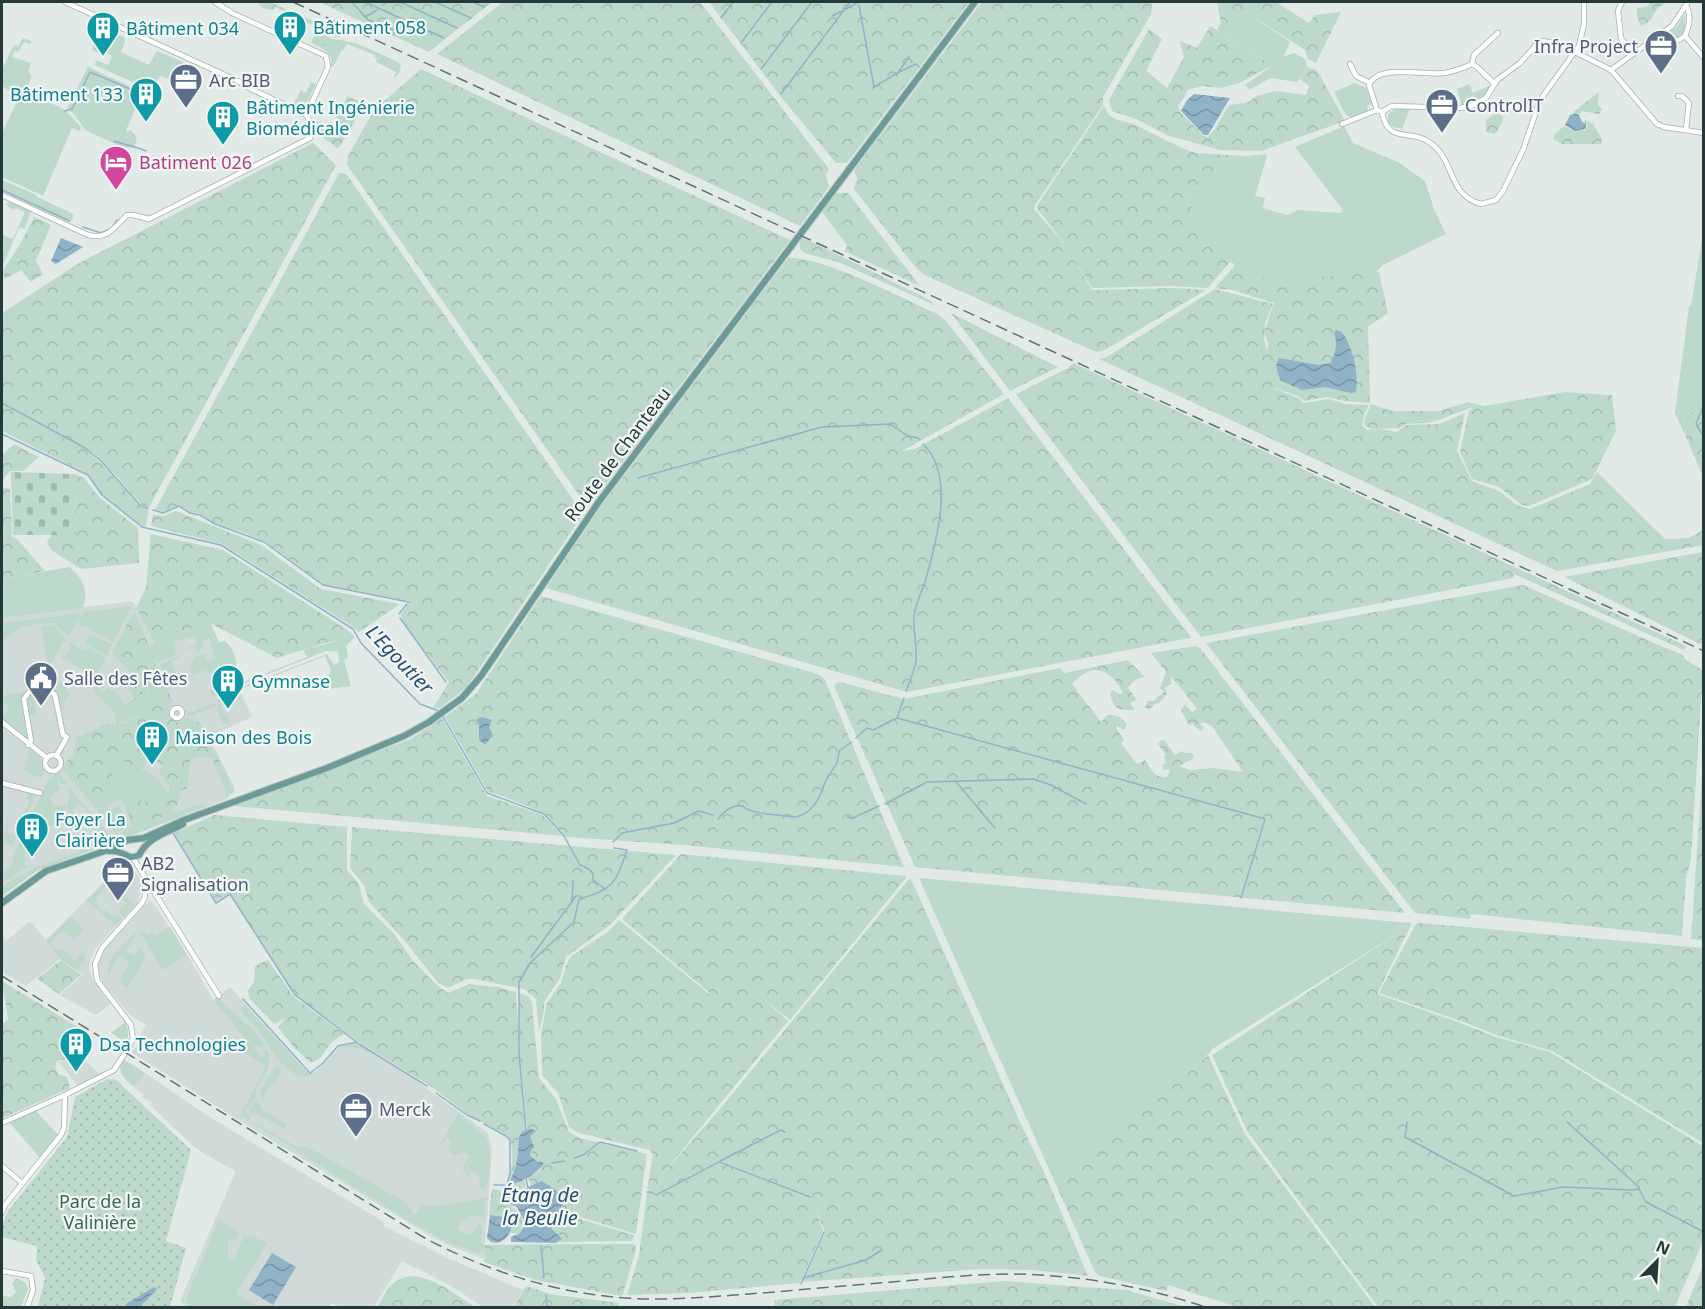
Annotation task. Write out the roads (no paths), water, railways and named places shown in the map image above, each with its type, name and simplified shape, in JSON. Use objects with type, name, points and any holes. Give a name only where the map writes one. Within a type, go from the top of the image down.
[{"type":"main road","name":"Route de Chanteau","points":[[2,901],[46,871],[102,852],[131,839],[137,840],[404,736],[444,712],[462,698],[478,681],[598,502],[975,2]]},
{"type":"main road","name":"Route de Chanteau","points":[[102,852],[116,850],[133,858],[150,840],[199,815]]},
{"type":"main road","points":[[137,840],[141,851]]},
{"type":"main road","points":[[124,854],[123,848],[126,842]]},
{"type":"street","points":[[4,196],[94,237],[100,237],[110,233],[127,215],[149,219],[310,138],[312,133],[306,115],[238,81],[65,2]]},
{"type":"street","points":[[215,2],[232,13],[328,58],[328,67],[306,115]]},
{"type":"street","points":[[1472,64],[1443,74],[1386,73],[1374,78],[1369,88],[1384,124],[1391,131],[1421,138],[1435,146],[1465,197],[1476,203],[1486,204],[1496,200],[1503,191],[1523,150],[1540,100],[1580,46],[1584,24],[1584,2]]},
{"type":"street","points":[[1622,2],[1618,11],[1621,38],[1632,54]]},
{"type":"street","points":[[1611,70],[1672,26],[1687,4]]},
{"type":"street","points":[[1657,36],[1660,40],[1672,43],[1685,36],[1689,24],[1687,4]]},
{"type":"street","points":[[1472,64],[1474,55],[1498,33]]},
{"type":"street","points":[[1685,36],[1704,58]]},
{"type":"street","points":[[1342,124],[1392,106],[1464,108],[1486,98],[1495,84],[1543,41],[1559,44],[1611,70],[1657,124],[1704,133]]},
{"type":"street","points":[[1625,60],[1631,67]]},
{"type":"street","points":[[1350,64],[1356,76],[1370,82]]},
{"type":"street","points":[[1472,64],[1495,84]]},
{"type":"street","points":[[1678,96],[1682,96],[1689,103],[1686,129]]},
{"type":"street","points":[[28,745],[31,741],[24,699],[32,688],[44,686],[55,695],[63,735],[67,737],[56,756]]},
{"type":"street","points":[[2,722],[47,758]]},
{"type":"street","points":[[51,755],[56,756],[60,760],[60,765],[54,770],[46,767],[47,758],[51,755]]},
{"type":"street","points":[[2,783],[40,793]]},
{"type":"street","points":[[2,1123],[114,1070],[132,1043],[132,1029],[128,1018],[98,980],[94,964],[102,948],[145,897],[144,878],[139,859],[141,851]]},
{"type":"street","points":[[133,858],[219,996]]},
{"type":"street","points":[[2,1212],[61,1135],[64,1128],[65,1095]]},
{"type":"street","points":[[2,1166],[22,1183]]},
{"type":"street","points":[[2,1271],[32,1276],[33,1290],[28,1306],[36,1308]]},
{"type":"water","points":[[1194,94],[1230,98],[1208,135],[1204,135],[1181,111],[1187,100]]},
{"type":"water","points":[[1576,113],[1582,122],[1586,123],[1586,129],[1575,131],[1565,125],[1570,115]]},
{"type":"water","points":[[61,238],[83,247],[56,264],[51,261]]},
{"type":"water","points":[[1337,330],[1342,332],[1346,338],[1352,353],[1357,377],[1356,392],[1325,387],[1302,390],[1280,380],[1276,366],[1279,358],[1319,365],[1330,363],[1335,352],[1334,332]]},
{"type":"water","points":[[482,717],[492,720],[489,727],[493,735],[485,745],[479,740],[477,719]]},
{"type":"water","points":[[531,1129],[536,1131],[530,1136],[534,1147],[530,1153],[531,1157],[538,1162],[544,1162],[528,1177],[507,1186],[515,1168],[519,1137],[523,1131]]},
{"type":"water","name":"Étang de la Beulie","points":[[542,1181],[560,1195],[562,1203],[560,1219],[552,1226],[552,1229],[562,1239],[556,1243],[511,1242],[511,1237],[520,1233],[525,1223],[517,1207],[508,1203],[509,1198]]},
{"type":"water","points":[[490,1215],[505,1217],[512,1222],[508,1235],[498,1243],[491,1242],[487,1238]]},
{"type":"water","points":[[272,1253],[296,1267],[273,1305],[249,1290]]},
{"type":"water","points":[[154,1287],[157,1289],[140,1307],[126,1307],[126,1304]]},
{"type":"waterway","points":[[352,2],[368,20],[402,33]]},
{"type":"waterway","points":[[365,2],[444,38]]},
{"type":"waterway","points":[[383,5],[387,2]]},
{"type":"waterway","points":[[400,2],[457,28]]},
{"type":"waterway","points":[[435,2],[471,18]]},
{"type":"waterway","points":[[472,2],[485,7]]},
{"type":"waterway","points":[[721,18],[733,2]]},
{"type":"waterway","points":[[741,43],[772,2]]},
{"type":"waterway","points":[[761,69],[812,2]]},
{"type":"waterway","points":[[781,94],[850,2]]},
{"type":"waterway","points":[[846,9],[859,2]]},
{"type":"waterway","points":[[859,5],[874,87],[916,64],[919,67]]},
{"type":"waterway","points":[[365,17],[377,10]]},
{"type":"waterway","points":[[832,16],[842,11]]},
{"type":"waterway","points":[[899,71],[909,57]]},
{"type":"waterway","points":[[65,111],[72,109],[90,72],[149,97]]},
{"type":"waterway","points":[[114,141],[146,151]]},
{"type":"waterway","points":[[2,190],[70,221]]},
{"type":"waterway","points":[[83,227],[101,233],[112,228],[117,220]]},
{"type":"waterway","points":[[2,403],[85,448],[101,461],[141,506],[148,508]]},
{"type":"waterway","points":[[1704,404],[1696,424],[1704,437]]},
{"type":"waterway","points":[[638,478],[822,427],[890,424],[908,436],[920,440]]},
{"type":"waterway","name":"L'Egoutier","points":[[2,434],[88,475],[102,495],[142,527],[221,545],[353,629],[361,643],[420,704],[439,711]]},
{"type":"waterway","points":[[906,691],[916,660],[914,615],[926,580],[939,526],[941,507],[939,472],[933,457],[923,444]]},
{"type":"waterway","points":[[153,510],[163,513],[179,506],[215,524],[264,542],[323,585],[409,602]]},
{"type":"waterway","points":[[399,614],[407,604]]},
{"type":"waterway","points":[[400,618],[446,682]]},
{"type":"waterway","points":[[856,738],[867,728],[873,730],[897,718],[904,698]]},
{"type":"waterway","name":"L'Egoutier","points":[[442,715],[487,793],[544,814],[564,836],[580,865],[589,869],[593,874],[593,880],[605,889]]},
{"type":"waterway","points":[[897,718],[1265,819],[1241,898]]},
{"type":"waterway","points":[[718,819],[735,806],[743,806],[760,813],[796,817],[802,815],[812,808],[818,799],[827,778],[837,763],[840,750],[852,742]]},
{"type":"waterway","points":[[885,804],[927,782],[1033,779],[1051,785],[1086,804]]},
{"type":"waterway","points":[[957,783],[995,828]]},
{"type":"waterway","points":[[847,817],[853,818],[879,806]]},
{"type":"waterway","points":[[613,842],[622,833],[674,823],[699,811],[713,815]]},
{"type":"waterway","points":[[173,833],[216,903],[230,894],[295,995],[359,1044],[427,1086]]},
{"type":"waterway","name":"L'Egoutier","points":[[526,1131],[519,1053],[519,982],[530,963],[574,922],[579,899],[600,892],[612,883],[620,870],[627,850],[614,848]]},
{"type":"waterway","points":[[572,901],[573,881]]},
{"type":"waterway","points":[[531,957],[576,896]]},
{"type":"waterway","points":[[243,999],[310,1073],[322,1064],[338,1046],[357,1042]]},
{"type":"waterway","points":[[436,1093],[467,1115],[480,1121]]},
{"type":"waterway","points":[[1407,1122],[1405,1137],[1514,1196],[1563,1187],[1639,1189],[1646,1202],[1704,1232]]},
{"type":"waterway","points":[[1567,1122],[1639,1188]]},
{"type":"waterway","points":[[484,1124],[510,1140],[510,1173],[507,1185],[494,1185]]},
{"type":"waterway","points":[[720,1161],[781,1130],[785,1132]]},
{"type":"waterway","points":[[574,1158],[583,1155],[600,1142],[637,1151]]},
{"type":"waterway","points":[[552,1163],[564,1161]]},
{"type":"waterway","points":[[647,1192],[656,1195],[719,1162],[810,1197]]},
{"type":"waterway","name":"L'Egoutier","points":[[526,1178],[528,1188]]},
{"type":"waterway","points":[[801,1284],[824,1232]]},
{"type":"waterway","name":"L'Egoutier","points":[[541,1246],[544,1277]]},
{"type":"waterway","points":[[803,1278],[866,1260],[882,1250]]},
{"type":"waterway","name":"L'Egoutier","points":[[546,1295],[547,1308]]},
{"type":"railway","points":[[293,2],[1704,651]]},
{"type":"railway","points":[[2,976],[423,1237],[496,1270],[547,1285],[599,1295],[672,1299],[957,1276],[1012,1274],[1111,1283],[1208,1308]]},
{"type":"place","name":"Bâtiment 058","points":[[290,56]]},
{"type":"place","name":"Bâtiment 034","points":[[103,57]]},
{"type":"place","name":"Infra Project","points":[[1661,75]]},
{"type":"place","name":"Arc BIB","points":[[186,109]]},
{"type":"place","name":"Bâtiment 133","points":[[146,123]]},
{"type":"place","name":"ControlIT","points":[[1442,134]]},
{"type":"place","name":"Bâtiment Ingénierie Biomédicale","points":[[223,146]]},
{"type":"place","name":"Batiment 026","points":[[116,191]]},
{"type":"place","name":"Salle des Fêtes","points":[[41,707]]},
{"type":"place","name":"Gymnase","points":[[228,710]]},
{"type":"place","name":"Maison des Bois","points":[[152,766]]},
{"type":"place","name":"Foyer La Clairière","points":[[32,858]]},
{"type":"place","name":"AB2 Signalisation","points":[[118,902]]},
{"type":"place","name":"Dsa Technologies","points":[[76,1073]]},
{"type":"place","name":"Merck","points":[[356,1138]]},
{"type":"park label","name":"Parc de la Valinière","points":[[100,1211]]}]
